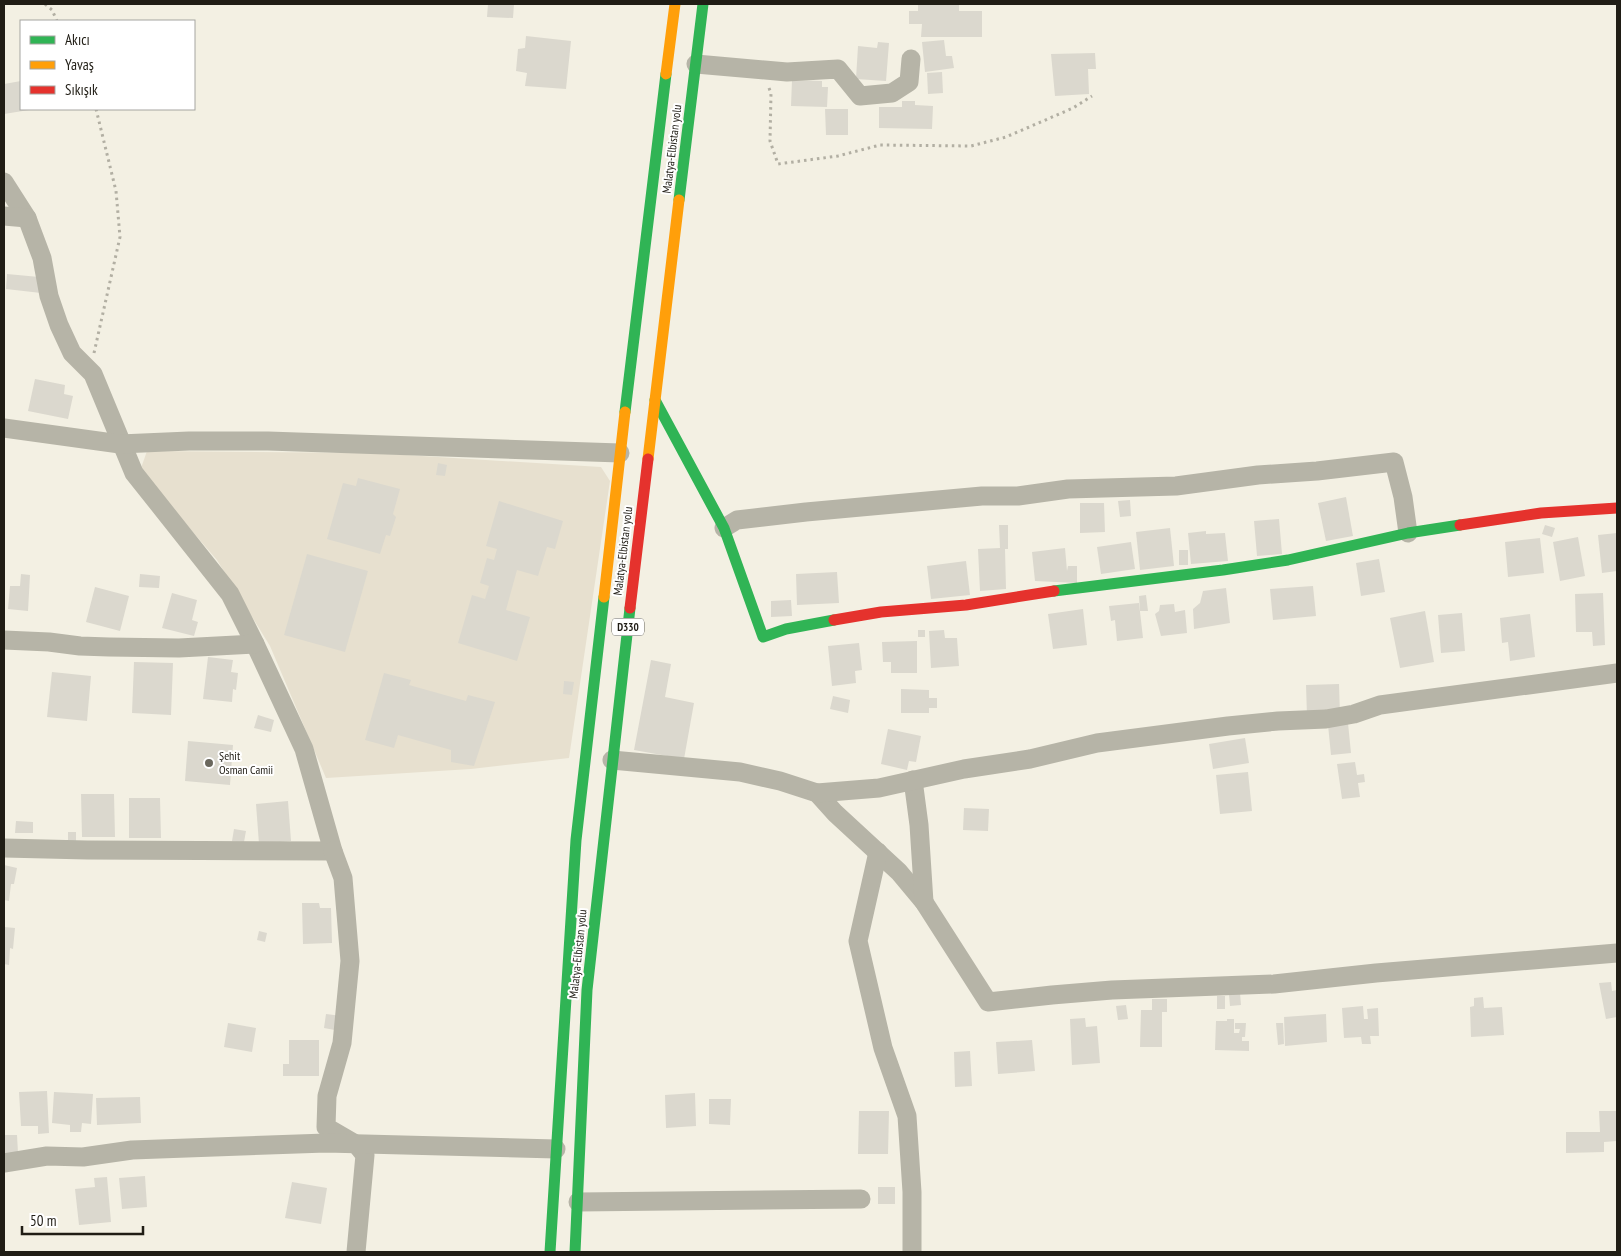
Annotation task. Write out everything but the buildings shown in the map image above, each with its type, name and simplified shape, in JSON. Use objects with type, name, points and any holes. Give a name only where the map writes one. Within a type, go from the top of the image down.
[{"type":"main road","name":"Malatya-Elbistan yolu","points":[[550,1252],[576,840],[620,453],[675,4]]},
{"type":"main road","name":"Malatya-Elbistan yolu","points":[[575,1252],[587,990],[612,760],[703,4]]},
{"type":"main road","points":[[655,400],[724,528],[763,637],[786,628],[881,612],[966,605],[1038,593],[1157,579],[1288,560],[1408,533],[1541,513],[1617,508]]},
{"type":"street","points":[[696,64],[787,72],[838,69],[860,96],[892,93],[909,82],[911,59]]},
{"type":"street","points":[[4,182],[27,218],[42,258],[49,296],[59,325],[72,353],[93,374],[120,444],[134,474],[230,594],[304,749],[333,851],[344,878],[350,961],[342,1043],[327,1096],[326,1127],[357,1145],[365,1155],[356,1252]]},
{"type":"street","points":[[4,216],[27,218]]},
{"type":"street","points":[[4,428],[120,444],[189,441],[268,441],[620,453]]},
{"type":"street","points":[[724,528],[737,520],[806,512],[982,496],[1018,496],[1068,489],[1176,486],[1258,475],[1317,471],[1394,462],[1404,497],[1408,533]]},
{"type":"street","points":[[4,640],[109,647],[178,648],[255,644]]},
{"type":"street","points":[[612,760],[740,772],[780,781],[818,793],[879,788],[964,769],[1030,759],[1106,742],[1228,726],[1326,719],[1354,714],[1380,705],[1617,673]]},
{"type":"street","points":[[913,780],[919,825],[924,902]]},
{"type":"street","points":[[818,793],[835,813],[899,872],[924,902],[988,1002],[1112,990],[1274,984],[1386,972],[1617,953]]},
{"type":"street","points":[[4,848],[333,851]]},
{"type":"street","points":[[878,852],[858,941],[883,1048],[907,1116],[912,1192],[912,1252]]},
{"type":"street","points":[[4,1163],[47,1156],[83,1157],[132,1150],[326,1143],[556,1149]]},
{"type":"street","points":[[578,1202],[861,1198]]},
{"type":"path","points":[[45,4],[52,10],[57,20]]},
{"type":"path","points":[[764,70],[771,93],[770,141],[778,164],[838,156],[880,145],[971,146],[1006,137],[1073,108],[1092,96]]},
{"type":"path","points":[[93,374],[95,344],[107,301],[120,237],[116,191],[96,110]]},
{"type":"shaded area","points":[[147,451],[374,453],[601,467],[610,481],[569,758],[471,769],[326,778],[270,646],[217,560],[140,471]]},
{"type":"traffic: fast","points":[[679,200],[703,4]]},
{"type":"traffic: fast","points":[[625,412],[666,74]]},
{"type":"traffic: fast","points":[[655,400],[724,528],[763,637],[786,629],[834,620]]},
{"type":"traffic: fast","points":[[1054,591],[1288,560],[1408,533],[1460,525]]},
{"type":"traffic: fast","points":[[550,1252],[576,840],[604,597]]},
{"type":"traffic: fast","points":[[575,1252],[587,990],[630,608]]},
{"type":"traffic: slow","points":[[666,74],[675,4]]},
{"type":"traffic: slow","points":[[648,459],[679,200]]},
{"type":"traffic: slow","points":[[604,597],[625,412]]},
{"type":"traffic: jam","points":[[630,608],[648,459]]},
{"type":"traffic: jam","points":[[1460,525],[1541,513],[1617,508]]},
{"type":"traffic: jam","points":[[834,620],[881,612],[966,605],[1054,591]]},
{"type":"place","name":"Şehit Osman Camii","points":[[209,763]]}]
